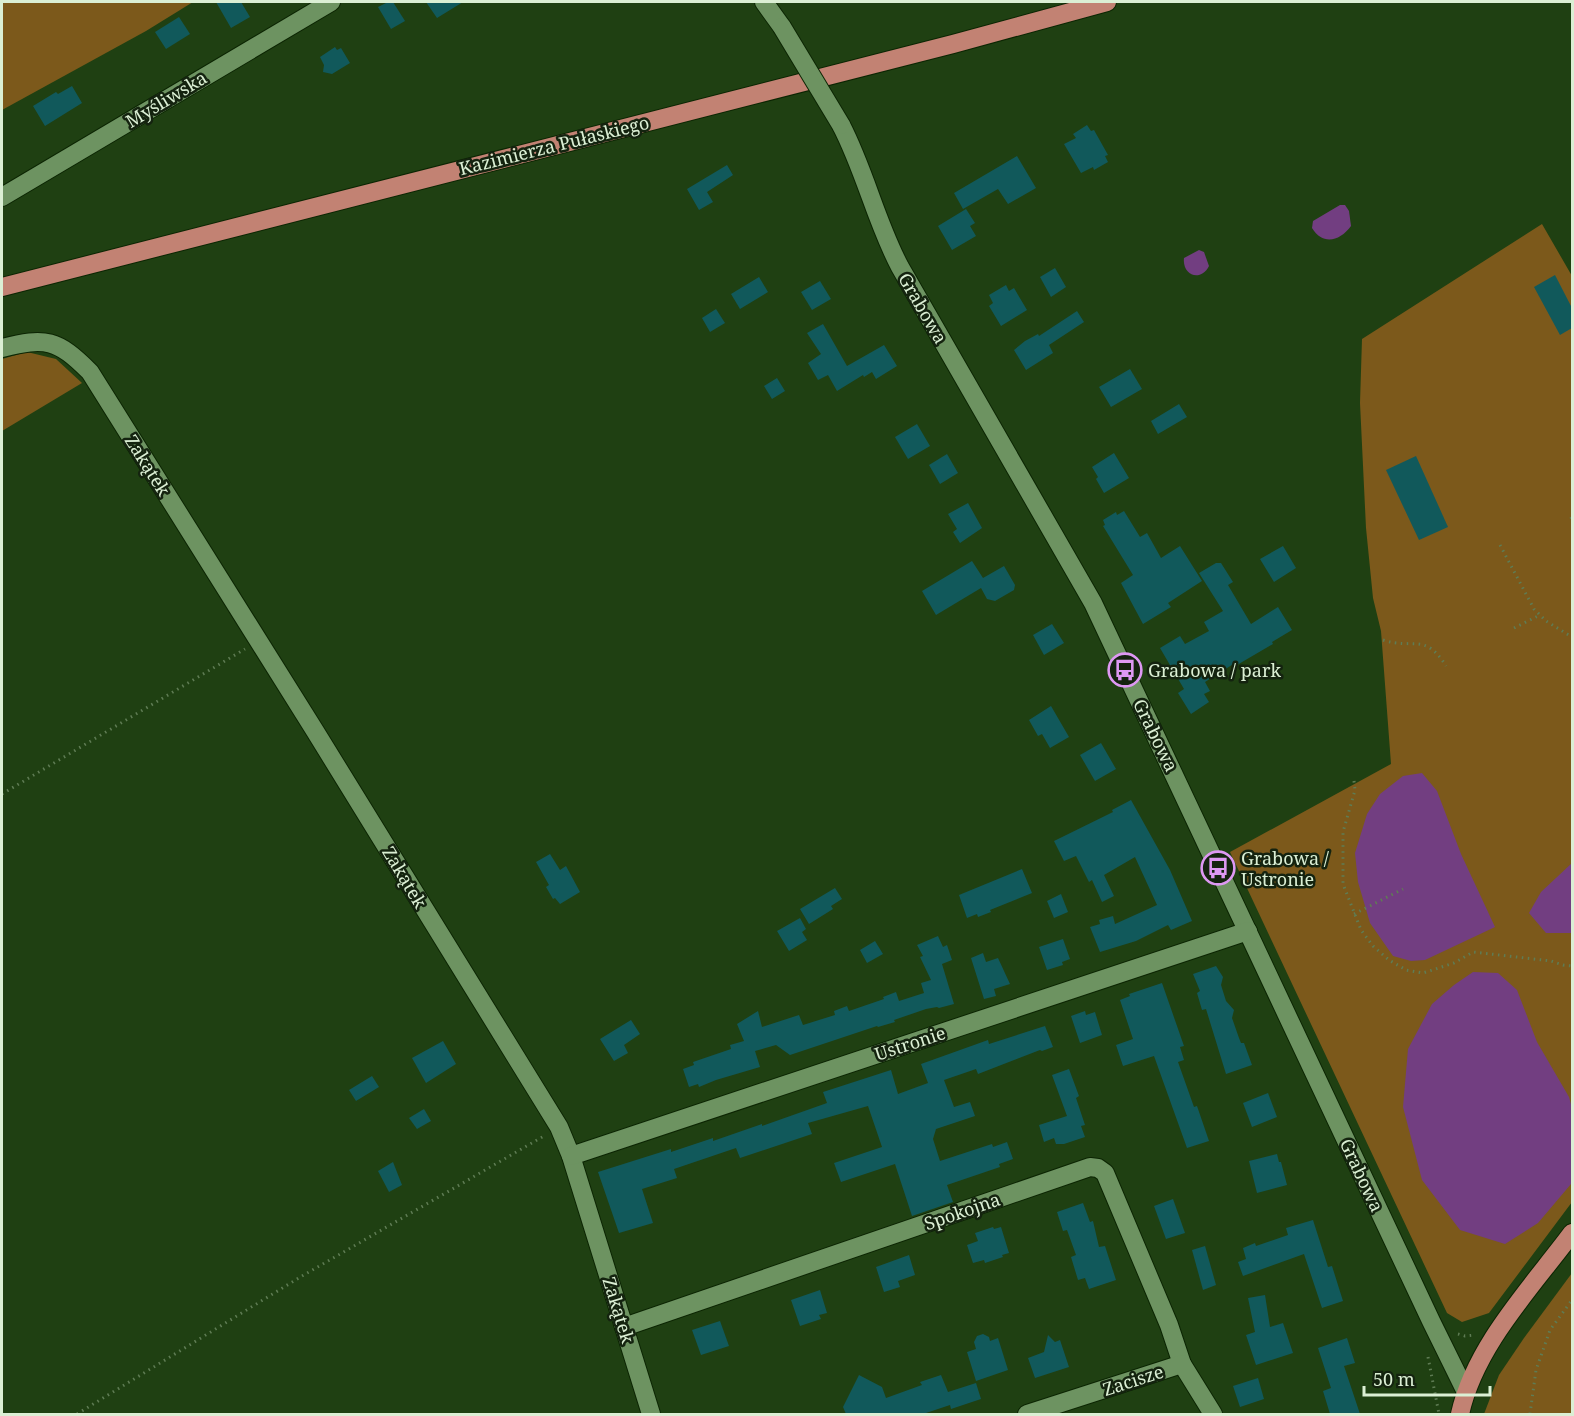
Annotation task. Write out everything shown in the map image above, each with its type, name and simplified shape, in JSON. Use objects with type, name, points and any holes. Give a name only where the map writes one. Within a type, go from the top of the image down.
[{"type":"main road","name":"Kazimierza Pułaskiego","points":[[2,287],[952,44],[1107,2]]},
{"type":"main road","points":[[1460,1414],[1466,1390],[1489,1345],[1572,1233]]},
{"type":"street","name":"Myśliwska","points":[[2,197],[331,2]]},
{"type":"street","name":"Grabowa","points":[[764,2],[782,27],[841,125],[854,152],[891,252],[1093,603],[1431,1322],[1466,1390]]},
{"type":"street","name":"Zakątek","points":[[2,348],[26,342],[58,345],[90,372],[259,640],[558,1127],[571,1156],[651,1414]]},
{"type":"street","name":"Ustronie","points":[[571,1156],[1248,931]]},
{"type":"street","name":"Spokojna","points":[[624,1327],[1090,1167],[1098,1168],[1105,1173],[1169,1325],[1182,1364]]},
{"type":"street","name":"Zacisze","points":[[1027,1414],[1182,1364],[1213,1414]]},
{"type":"path","points":[[1500,545],[1529,601],[1540,615],[1572,637]]},
{"type":"path","points":[[1514,628],[1540,615]]},
{"type":"path","points":[[1383,639],[1430,647],[1446,666]]},
{"type":"path","points":[[2,794],[259,640]]},
{"type":"path","points":[[1354,781],[1355,790],[1343,832],[1343,884],[1361,930],[1373,946],[1389,960],[1406,970],[1423,973],[1454,963],[1473,952],[1551,961],[1572,966]]},
{"type":"path","points":[[1354,914],[1403,889]]},
{"type":"path","points":[[77,1414],[302,1276],[558,1127]]},
{"type":"path","points":[[1530,1414],[1536,1370],[1550,1330],[1572,1300]]},
{"type":"path","points":[[1426,1349],[1439,1414]]},
{"type":"shaded area","points":[[2,2],[193,2],[146,31],[2,110]]},
{"type":"shaded area","points":[[1340,205],[1345,205],[1349,211],[1351,226],[1347,231],[1332,239],[1316,234],[1312,228],[1313,221]]},
{"type":"shaded area","points":[[1542,224],[1572,276],[1572,1202],[1489,1313],[1462,1322],[1447,1313],[1230,852],[1391,764],[1381,631],[1373,598],[1366,528],[1360,403],[1362,339]]},
{"type":"shaded area","points":[[1199,250],[1204,252],[1209,266],[1201,274],[1193,275],[1186,269],[1184,258]]},
{"type":"shaded area","points":[[27,352],[56,359],[82,383],[2,431],[2,359]]},
{"type":"shaded area","points":[[1422,773],[1437,791],[1461,854],[1495,927],[1425,960],[1411,961],[1393,956],[1370,923],[1358,882],[1355,853],[1367,814],[1380,794],[1403,776]]},
{"type":"shaded area","points":[[1572,863],[1572,933],[1546,933],[1529,913],[1541,892]]},
{"type":"shaded area","points":[[1473,972],[1498,973],[1517,990],[1537,1042],[1569,1097],[1572,1108],[1571,1184],[1538,1223],[1505,1244],[1460,1230],[1422,1180],[1403,1107],[1408,1049],[1432,1004]]},
{"type":"shaded area","points":[[1572,1273],[1572,1414],[1484,1414],[1499,1375]]},
{"type":"building","points":[[216,2],[241,2],[250,17],[231,28]]},
{"type":"building","points":[[393,2],[405,21],[391,29],[378,7]]},
{"type":"building","points":[[426,2],[463,2],[437,18]]},
{"type":"building","points":[[179,17],[190,34],[166,49],[155,32]]},
{"type":"building","points":[[335,47],[337,50],[341,48],[350,63],[332,74],[323,72],[324,65],[320,57]]},
{"type":"building","points":[[72,86],[82,103],[45,126],[33,106],[56,92],[58,94]]},
{"type":"building","points":[[1087,125],[1091,131],[1094,130],[1108,155],[1105,156],[1108,162],[1094,170],[1093,167],[1081,173],[1064,144],[1076,138],[1073,134]]},
{"type":"building","points":[[1017,156],[1036,188],[1008,204],[998,189],[963,209],[954,193]]},
{"type":"building","points":[[727,165],[733,175],[707,192],[713,202],[699,210],[687,189]]},
{"type":"building","points":[[966,209],[975,223],[970,226],[976,236],[952,250],[938,226]]},
{"type":"building","points":[[1055,268],[1066,287],[1051,297],[1040,277]]},
{"type":"building","points":[[1555,275],[1572,308],[1572,328],[1560,335],[1534,287]]},
{"type":"building","points":[[759,277],[768,292],[740,309],[731,294]]},
{"type":"building","points":[[820,281],[831,299],[812,310],[801,292]]},
{"type":"building","points":[[1006,285],[1009,291],[1014,288],[1027,310],[1001,326],[989,306],[993,303],[989,295]]},
{"type":"building","points":[[716,309],[725,323],[710,332],[702,318]]},
{"type":"building","points":[[1077,311],[1084,322],[1049,345],[1053,353],[1026,370],[1014,350],[1025,341],[1038,334],[1039,336]]},
{"type":"building","points":[[823,324],[847,366],[884,345],[897,366],[876,379],[872,372],[864,377],[863,375],[837,391],[828,375],[818,380],[808,363],[821,354],[807,333]]},
{"type":"building","points":[[1130,369],[1142,389],[1111,407],[1099,387]]},
{"type":"building","points":[[777,378],[785,391],[772,399],[764,386]]},
{"type":"building","points":[[1179,404],[1187,417],[1158,434],[1151,421]]},
{"type":"building","points":[[917,424],[930,446],[908,459],[895,437]]},
{"type":"building","points":[[1114,453],[1129,478],[1104,493],[1092,467]]},
{"type":"building","points":[[947,454],[958,473],[940,484],[929,465]]},
{"type":"building","points":[[1416,456],[1448,527],[1419,540],[1386,470]]},
{"type":"building","points":[[968,503],[982,528],[960,543],[953,532],[957,529],[948,514]]},
{"type":"building","points":[[1124,511],[1140,537],[1147,533],[1161,558],[1180,546],[1202,581],[1168,603],[1171,607],[1143,624],[1121,583],[1133,575],[1103,526],[1105,525],[1103,520],[1116,512],[1117,515]]},
{"type":"building","points":[[1283,546],[1296,568],[1274,582],[1260,559]]},
{"type":"building","points":[[972,561],[983,578],[1004,566],[1015,585],[1014,590],[995,601],[987,599],[981,588],[936,615],[922,591]]},
{"type":"building","points":[[1216,563],[1221,563],[1233,582],[1228,585],[1251,624],[1278,607],[1292,630],[1272,642],[1273,644],[1237,665],[1235,663],[1205,682],[1210,691],[1204,694],[1209,702],[1191,714],[1178,693],[1184,689],[1160,648],[1180,636],[1185,644],[1209,631],[1204,622],[1223,611],[1199,573]]},
{"type":"building","points":[[1052,624],[1064,643],[1044,655],[1033,635]]},
{"type":"building","points":[[1051,706],[1069,737],[1050,748],[1042,734],[1038,736],[1029,720]]},
{"type":"building","points":[[1101,743],[1116,769],[1095,781],[1080,755]]},
{"type":"building","points":[[1131,800],[1170,870],[1192,921],[1171,930],[1168,925],[1136,941],[1100,952],[1090,927],[1100,924],[1099,920],[1113,916],[1115,924],[1157,905],[1135,857],[1104,875],[1114,896],[1102,902],[1092,880],[1089,882],[1076,856],[1064,861],[1054,841],[1113,812],[1112,810]]},
{"type":"building","points":[[550,854],[560,870],[566,866],[580,892],[560,904],[555,898],[553,899],[546,887],[549,885],[536,862]]},
{"type":"building","points":[[1022,869],[1032,893],[978,917],[977,914],[967,918],[959,895]]},
{"type":"building","points":[[835,888],[842,899],[831,906],[833,909],[809,924],[800,909]]},
{"type":"building","points":[[1061,894],[1068,912],[1054,918],[1047,901]]},
{"type":"building","points":[[800,918],[806,929],[802,932],[807,940],[789,951],[777,931]]},
{"type":"building","points":[[938,936],[943,947],[947,945],[952,960],[942,964],[954,1004],[926,1009],[894,1020],[895,1022],[790,1055],[776,1045],[755,1051],[760,1067],[699,1087],[698,1084],[689,1087],[683,1069],[694,1065],[693,1062],[731,1049],[730,1045],[744,1041],[737,1024],[758,1011],[762,1027],[799,1015],[803,1025],[835,1015],[834,1011],[847,1006],[849,1011],[884,999],[883,997],[896,992],[899,1001],[924,993],[921,983],[931,980],[917,945]]},
{"type":"building","points":[[1063,939],[1070,959],[1062,962],[1063,965],[1047,970],[1039,947]]},
{"type":"building","points":[[875,941],[883,954],[867,963],[860,950]]},
{"type":"building","points":[[983,953],[986,962],[998,958],[1010,984],[994,989],[996,996],[984,999],[971,958]]},
{"type":"building","points":[[1216,966],[1223,977],[1221,985],[1226,1001],[1234,1010],[1232,1018],[1239,1038],[1241,1043],[1244,1043],[1252,1065],[1226,1074],[1206,1009],[1202,1010],[1197,993],[1200,991],[1193,974]]},
{"type":"building","points":[[1162,983],[1184,1046],[1180,1047],[1184,1060],[1178,1062],[1209,1141],[1187,1148],[1154,1056],[1123,1066],[1116,1045],[1133,1039],[1120,1000],[1130,996],[1129,994]]},
{"type":"building","points":[[1085,1011],[1086,1015],[1095,1012],[1102,1035],[1080,1043],[1071,1016]]},
{"type":"building","points":[[631,1020],[640,1034],[624,1045],[628,1053],[614,1061],[600,1039]]},
{"type":"building","points":[[1045,1026],[1053,1047],[978,1074],[976,1069],[944,1080],[954,1107],[970,1102],[975,1116],[936,1129],[933,1139],[940,1161],[992,1144],[993,1147],[1007,1142],[1013,1159],[999,1164],[1000,1167],[947,1185],[953,1202],[912,1216],[895,1164],[841,1182],[834,1163],[882,1147],[868,1106],[808,1123],[812,1134],[740,1158],[736,1148],[674,1169],[677,1178],[642,1189],[653,1223],[619,1233],[598,1172],[671,1149],[671,1152],[713,1138],[713,1141],[762,1124],[762,1126],[827,1103],[823,1092],[891,1070],[898,1094],[928,1083],[921,1064],[988,1040],[989,1044]]},
{"type":"building","points":[[443,1041],[456,1064],[426,1083],[412,1058]]},
{"type":"building","points":[[1069,1069],[1079,1096],[1076,1098],[1085,1125],[1081,1126],[1085,1137],[1064,1144],[1056,1144],[1054,1138],[1044,1142],[1039,1125],[1067,1116],[1052,1075]]},
{"type":"building","points":[[372,1076],[379,1087],[356,1101],[349,1090]]},
{"type":"building","points":[[1268,1093],[1277,1117],[1252,1127],[1243,1103]]},
{"type":"building","points":[[424,1109],[431,1121],[417,1129],[409,1118]]},
{"type":"building","points":[[1277,1154],[1287,1185],[1257,1193],[1249,1161]]},
{"type":"building","points":[[393,1162],[402,1185],[389,1192],[378,1171]]},
{"type":"building","points":[[1173,1199],[1185,1233],[1166,1239],[1154,1206]]},
{"type":"building","points":[[1083,1203],[1090,1222],[1093,1221],[1099,1247],[1105,1246],[1116,1280],[1089,1289],[1085,1278],[1078,1280],[1071,1257],[1076,1255],[1067,1230],[1063,1231],[1057,1212]]},
{"type":"building","points":[[1313,1220],[1328,1267],[1332,1266],[1343,1301],[1322,1308],[1304,1254],[1243,1276],[1238,1262],[1246,1259],[1243,1248],[1288,1235],[1286,1228]]},
{"type":"building","points":[[993,1227],[994,1229],[1001,1227],[1009,1253],[985,1263],[984,1260],[973,1263],[967,1245],[978,1241],[975,1233]]},
{"type":"building","points":[[1205,1246],[1216,1285],[1203,1290],[1192,1250]]},
{"type":"building","points":[[909,1255],[915,1275],[898,1281],[900,1287],[884,1292],[876,1267]]},
{"type":"building","points":[[820,1290],[827,1313],[819,1315],[821,1319],[800,1326],[791,1300]]},
{"type":"building","points":[[1265,1295],[1270,1327],[1283,1323],[1293,1353],[1256,1365],[1246,1335],[1255,1332],[1248,1298]]},
{"type":"building","points":[[720,1321],[729,1346],[701,1355],[692,1330]]},
{"type":"building","points":[[983,1334],[989,1337],[990,1341],[998,1338],[1008,1370],[976,1381],[967,1352],[976,1349],[974,1342],[977,1336]]},
{"type":"building","points":[[1048,1335],[1055,1342],[1060,1340],[1069,1367],[1035,1378],[1028,1358],[1044,1352]]},
{"type":"building","points":[[1347,1338],[1355,1363],[1344,1366],[1360,1414],[1330,1414],[1323,1391],[1331,1388],[1318,1348]]},
{"type":"building","points":[[859,1375],[882,1387],[886,1398],[922,1385],[920,1382],[941,1375],[948,1392],[976,1383],[981,1399],[951,1409],[950,1405],[923,1414],[846,1414],[843,1407]]},
{"type":"building","points":[[1258,1378],[1264,1399],[1240,1407],[1233,1386]]},
{"type":"place","name":"Grabowa / park","points":[[1125,670]]},
{"type":"place","name":"Grabowa / Ustronie","points":[[1218,868]]}]
